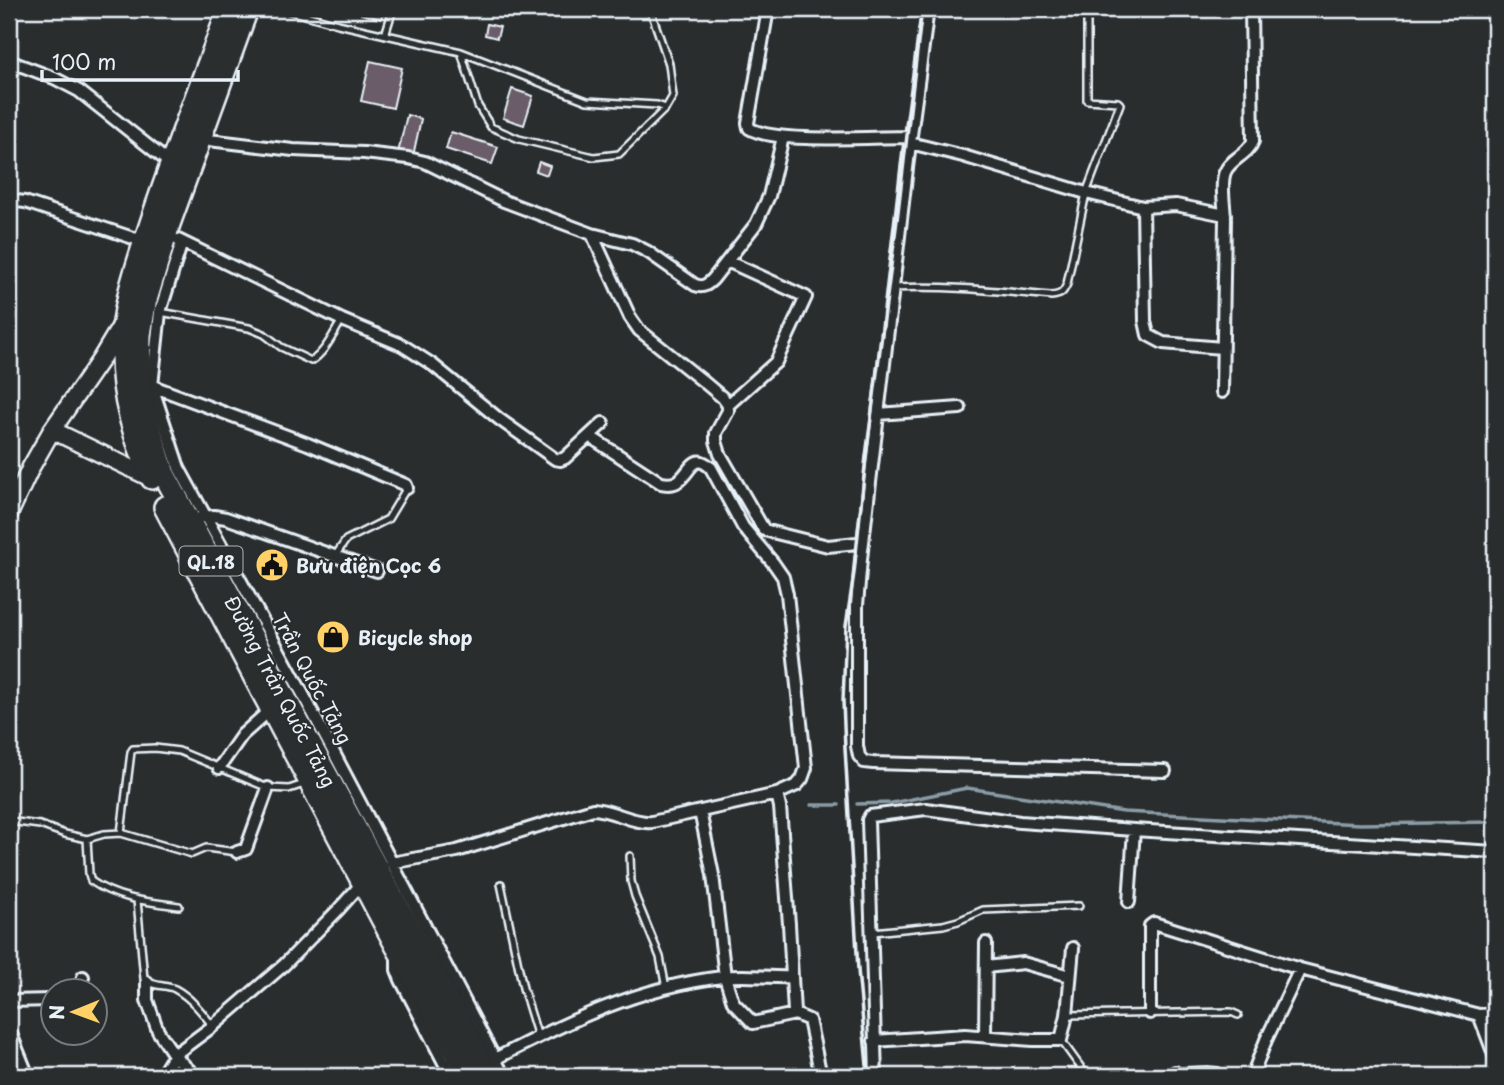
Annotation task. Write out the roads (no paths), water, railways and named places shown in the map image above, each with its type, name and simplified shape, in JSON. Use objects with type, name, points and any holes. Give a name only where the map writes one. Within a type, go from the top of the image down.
[{"type":"highway","name":"Đường Trần Quốc Tảng","points":[[229,9],[171,164],[132,279],[124,320],[122,354],[138,382],[164,474],[197,517],[492,1068]]},
{"type":"highway","name":"Đường Trần Quốc Tảng","points":[[247,9],[200,139],[174,238],[145,303],[140,335],[138,382],[128,414],[160,498],[397,947],[469,1076]]},
{"type":"street","points":[[768,9],[748,123],[749,128],[754,131],[783,137],[907,137],[910,143],[1086,193],[1143,206],[1176,205],[1225,215]]},
{"type":"street","points":[[928,9],[862,544],[858,605],[859,756],[864,762],[1165,771]]},
{"type":"street","points":[[1222,392],[1225,215],[1223,183],[1226,171],[1248,150],[1253,141],[1251,9]]},
{"type":"street","points":[[9,61],[54,78],[79,91],[171,164]]},
{"type":"street","points":[[200,139],[293,150],[365,153],[425,162],[503,201],[592,234],[632,244],[701,287],[713,279],[756,224],[769,196],[783,137]]},
{"type":"street","points":[[9,200],[25,202],[145,242]]},
{"type":"street","points":[[1143,206],[1145,321],[1148,335],[1163,343],[1223,348]]},
{"type":"street","points":[[592,234],[639,331],[704,382],[728,405],[728,411],[716,433],[716,441],[720,454],[764,530],[828,546],[862,544]]},
{"type":"street","points":[[407,488],[406,485],[308,444],[138,382],[160,312],[174,238],[342,320],[401,345],[433,365],[499,419],[555,459],[565,458],[603,423]]},
{"type":"street","points":[[727,261],[806,297],[776,362],[728,405]]},
{"type":"street","points":[[9,514],[52,430],[101,359],[124,320]]},
{"type":"street","points":[[878,414],[960,408]]},
{"type":"street","points":[[52,430],[152,478]]},
{"type":"street","points":[[391,863],[457,851],[593,809],[645,823],[778,799],[803,779],[806,768],[783,577],[743,527],[711,468],[705,462],[695,463],[678,482],[661,483],[589,436]]},
{"type":"street","points":[[197,517],[226,518],[377,570]]},
{"type":"street","name":"Trần Quốc Tảng","points":[[197,517],[226,556],[305,698],[391,863],[492,1068],[504,1076]]},
{"type":"street","points":[[219,768],[242,735],[271,709]]},
{"type":"street","points":[[237,852],[246,849],[268,788]]},
{"type":"street","points":[[778,799],[795,1014]]},
{"type":"street","points":[[876,1076],[870,816],[933,809],[1020,822],[1495,852]]},
{"type":"street","points":[[700,811],[713,874],[725,977],[733,1002],[753,1023],[795,1014],[809,1020],[821,1076]]},
{"type":"street","points":[[1129,902],[1134,830]]},
{"type":"street","points":[[161,1076],[174,1055],[213,1026],[284,965],[363,882]]},
{"type":"street","points":[[1150,1013],[1154,923],[1300,969],[1479,1015],[1495,1014]]},
{"type":"street","points":[[985,1035],[986,943]]},
{"type":"street","points":[[397,947],[397,970],[401,980],[451,1076]]},
{"type":"street","points":[[874,1041],[964,1035],[1061,1040],[1067,1015],[1073,948]]},
{"type":"street","points":[[985,967],[1023,963],[1070,976]]},
{"type":"street","points":[[1252,1076],[1300,969]]},
{"type":"street","points":[[492,1068],[538,1037],[581,1016],[681,983],[725,977],[792,977]]},
{"type":"street","points":[[148,982],[147,1000],[158,1031],[174,1055],[195,1076]]},
{"type":"street","points":[[9,1001],[38,1000]]},
{"type":"street","points":[[1479,1015],[1495,1057]]},
{"type":"street","points":[[9,1028],[28,1076]]},
{"type":"lane","points":[[283,9],[461,52],[587,101],[657,105],[666,108]]},
{"type":"lane","points":[[385,35],[393,9]]},
{"type":"lane","points":[[461,52],[478,106],[491,127],[519,139],[594,157],[619,154],[666,108],[673,96],[669,64],[650,9]]},
{"type":"lane","points":[[892,288],[917,286],[1058,295],[1063,292],[1068,284],[1086,193],[1119,104],[1087,100],[1087,9]]},
{"type":"lane","points":[[160,312],[249,327],[281,347],[311,361],[325,348],[342,320]]},
{"type":"lane","points":[[335,556],[346,540],[388,519],[407,488]]},
{"type":"lane","points":[[121,833],[133,749],[179,751],[268,788],[289,789],[310,782]]},
{"type":"lane","points":[[9,821],[40,825],[86,839],[121,833],[192,855],[206,848],[237,852]]},
{"type":"lane","points":[[86,839],[91,881],[122,896],[149,903],[179,906]]},
{"type":"lane","points":[[630,856],[631,881],[660,957],[666,988]]},
{"type":"lane","points":[[501,884],[523,988],[538,1037]]},
{"type":"lane","points":[[137,900],[144,979],[163,987],[174,988],[197,1006],[213,1026]]},
{"type":"lane","points":[[873,932],[943,925],[958,922],[984,910],[1079,906]]},
{"type":"lane","points":[[1067,1015],[1238,1014]]},
{"type":"lane","points":[[1061,1040],[1084,1072],[1092,1075],[1218,1071]]},
{"type":"waterway","points":[[857,804],[892,803],[967,788],[1124,812],[1360,824],[1495,822]]},
{"type":"waterway","points":[[811,805],[839,805]]},
{"type":"railway","points":[[868,1076],[858,970],[845,748],[843,701],[846,626],[922,9]]},
{"type":"place","name":"Bưu điện Cọc 6","points":[[272,565]]},
{"type":"place","name":"Bicycle shop","points":[[333,637]]}]
